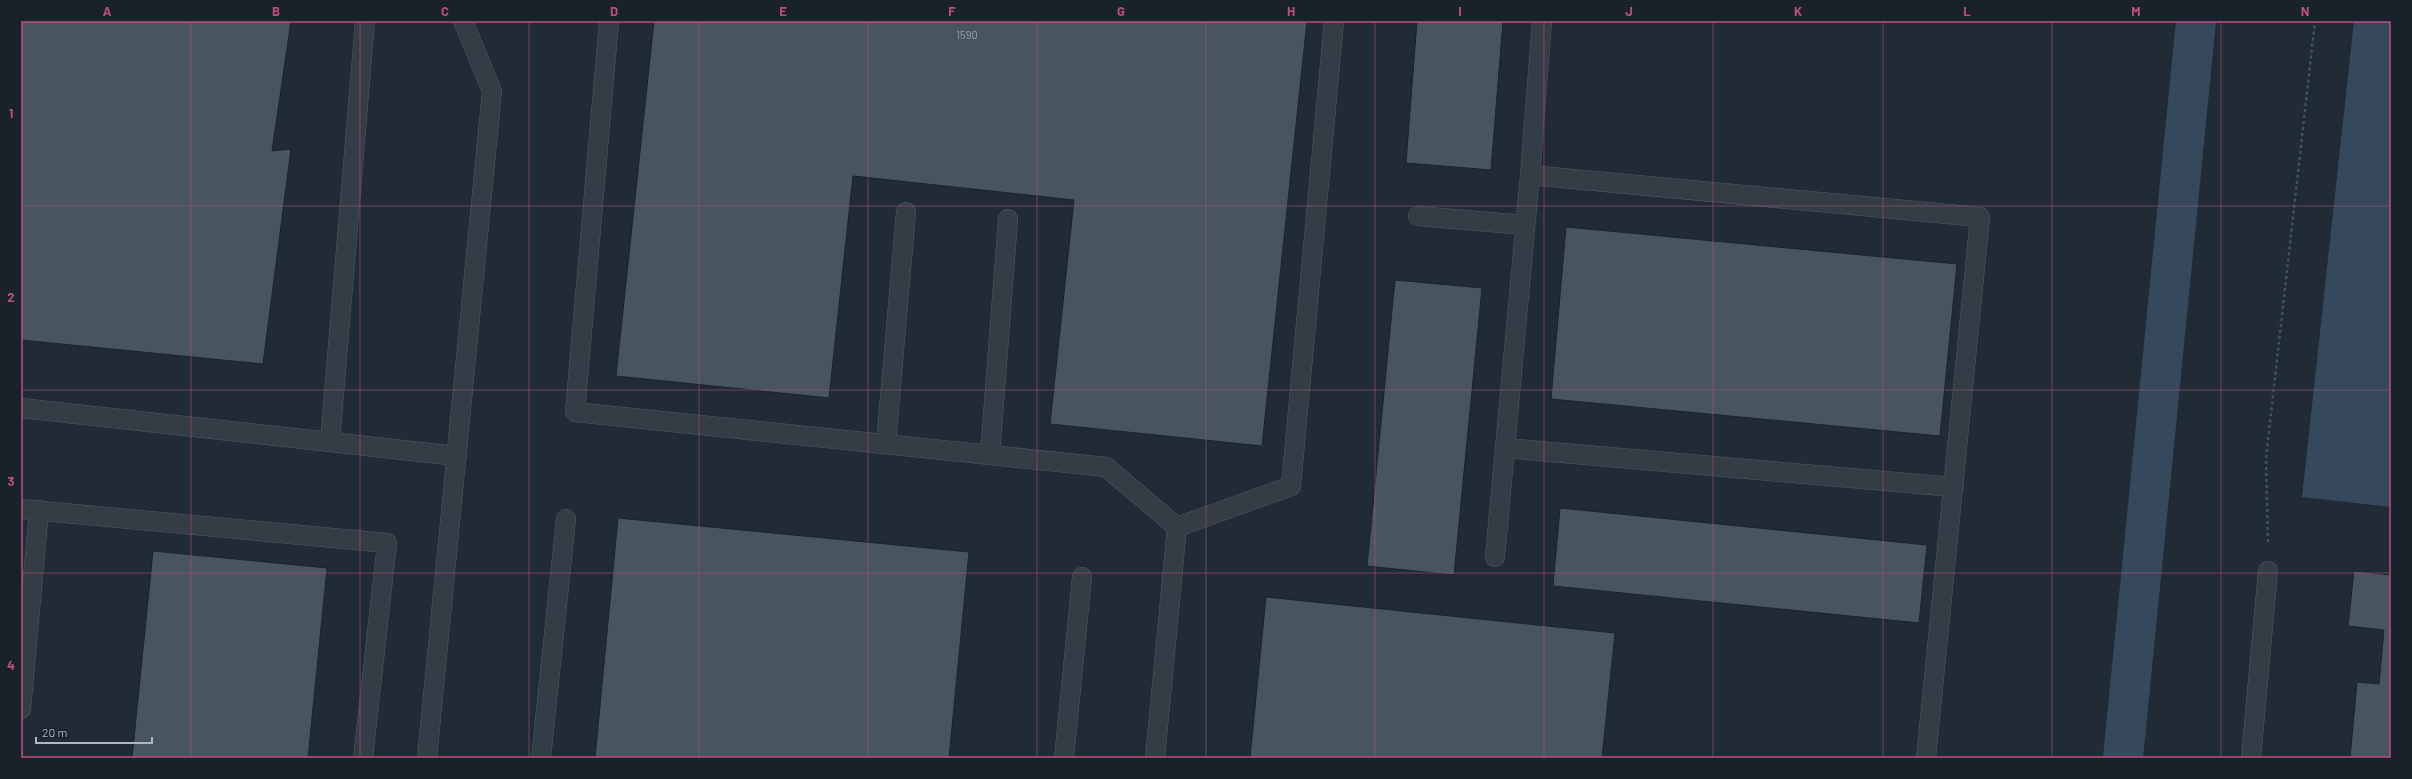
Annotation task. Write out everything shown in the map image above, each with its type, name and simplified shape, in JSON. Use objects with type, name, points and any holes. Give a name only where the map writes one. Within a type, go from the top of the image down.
[{"type":"lane","points":[[330,442],[365,21]]},
{"type":"lane","points":[[427,758],[492,91],[463,21]]},
{"type":"lane","points":[[609,21],[575,412],[1106,467],[1177,527]]},
{"type":"lane","points":[[1177,527],[1291,486],[1334,21]]},
{"type":"lane","points":[[1495,557],[1530,176],[1542,21]]},
{"type":"lane","points":[[1530,176],[1980,217],[1926,758]]},
{"type":"lane","points":[[886,444],[906,212]]},
{"type":"lane","points":[[1418,216],[1525,225]]},
{"type":"lane","points":[[990,455],[1008,219]]},
{"type":"lane","points":[[21,408],[457,456]]},
{"type":"lane","points":[[1505,448],[1954,487]]},
{"type":"lane","points":[[21,708],[30,509],[387,543],[363,758]]},
{"type":"lane","points":[[541,758],[566,519]]},
{"type":"lane","points":[[1155,758],[1177,527]]},
{"type":"lane","points":[[2251,758],[2268,571]]},
{"type":"lane","points":[[1064,758],[1082,577]]},
{"type":"path","points":[[2268,571],[2266,458],[2315,21]]},
{"type":"water","points":[[2354,21],[2391,21],[2391,507],[2302,497]]},
{"type":"building","points":[[21,21],[291,21],[272,151],[291,149],[263,364],[21,340]]},
{"type":"building","points":[[654,21],[1307,21],[1262,446],[1050,424],[1074,200],[853,176],[829,398],[616,376]]},
{"type":"building","points":[[1417,21],[1503,21],[1491,170],[1406,163]]},
{"type":"building","points":[[1566,227],[1957,264],[1940,436],[1551,399]]},
{"type":"building","points":[[1395,280],[1482,288],[1454,575],[1367,566]]},
{"type":"building","points":[[1560,508],[1927,545],[1919,623],[1553,586]]},
{"type":"building","points":[[618,518],[969,552],[949,758],[595,758]]},
{"type":"building","points":[[153,551],[327,568],[308,758],[132,758]]},
{"type":"building","points":[[2354,571],[2391,575],[2391,758],[2350,758],[2357,682],[2379,684],[2384,630],[2348,626]]},
{"type":"building","points":[[1266,597],[1615,633],[1602,758],[1250,758]]},
{"type":"waterway","points":[[2123,758],[2196,21]]}]
